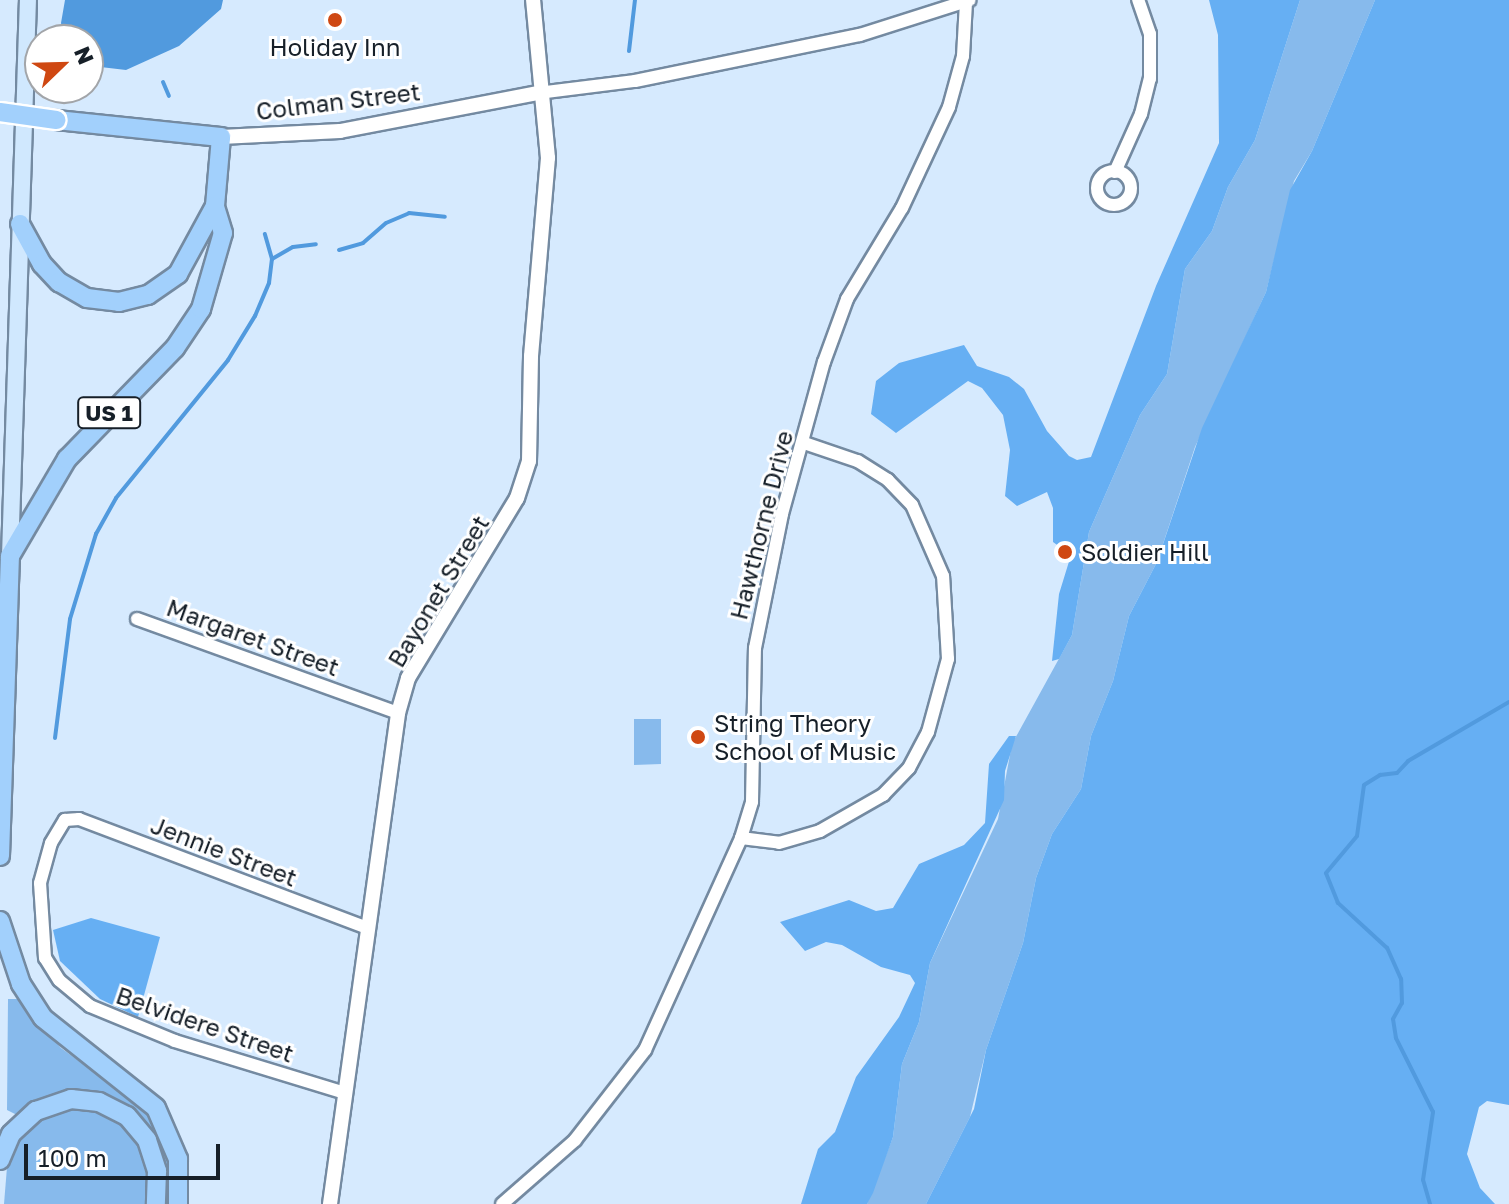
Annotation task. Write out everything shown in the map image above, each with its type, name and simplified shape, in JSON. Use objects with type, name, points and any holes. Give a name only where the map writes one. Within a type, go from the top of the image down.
[{"type":"main road","points":[[10,556],[28,0]]},
{"type":"main road","name":"Colman Street","points":[[0,112],[221,137]]},
{"type":"main road","name":"US 1","points":[[0,856],[10,556],[67,459],[175,348],[201,309],[223,233],[215,206],[221,137]]},
{"type":"main road","points":[[20,224],[42,264],[59,282],[87,298],[119,302],[148,295],[178,274],[215,206]]},
{"type":"main road","points":[[0,921],[21,984],[43,1018],[137,1089],[161,1116],[178,1159],[178,1204]]},
{"type":"main road","points":[[0,1160],[11,1134],[36,1111],[71,1099],[99,1102],[127,1116],[147,1140],[157,1171],[156,1204]]},
{"type":"street","name":"Bayonet Street","points":[[330,1204],[398,713],[408,678],[494,541],[517,498],[529,461],[531,356],[548,158],[538,93],[533,0]]},
{"type":"street","points":[[1115,172],[1141,114],[1150,79],[1150,34],[1138,0]]},
{"type":"street","points":[[538,93],[635,81],[860,35],[968,1]]},
{"type":"street","name":"Hawthorne Drive","points":[[502,1204],[575,1140],[645,1050],[741,838],[752,802],[752,697],[764,585],[824,362],[847,299],[902,208],[949,107],[963,56],[968,1]]},
{"type":"street","name":"Colman Street","points":[[221,137],[340,131],[538,93]]},
{"type":"street","points":[[741,838],[779,843],[820,831],[883,795],[909,768],[928,732],[948,659],[943,576],[912,505],[888,480],[857,461],[804,443]]},
{"type":"street","name":"Margaret Street","points":[[137,619],[398,713]]},
{"type":"street","name":"Jennie Street","points":[[59,980],[45,958],[40,883],[51,843],[65,820],[79,819],[367,928]]},
{"type":"street","name":"Belvidere Street","points":[[59,980],[90,1006],[175,1041],[345,1093]]},
{"type":"shaded area","points":[[65,0],[223,0],[221,9],[179,46],[126,70],[104,67],[104,24],[61,23]]},
{"type":"shaded area","points":[[1209,0],[1300,0],[1255,140],[1228,187],[1212,231],[1185,269],[1167,374],[1140,415],[1089,532],[1072,635],[1059,659],[1052,661],[1059,594],[1071,555],[1053,542],[1053,508],[1047,492],[1017,506],[1005,496],[1010,450],[1003,415],[982,388],[968,381],[896,433],[871,414],[876,381],[899,363],[964,345],[977,366],[1009,377],[1024,389],[1047,431],[1069,456],[1077,460],[1091,457],[1156,286],[1219,143],[1218,35]]},
{"type":"shaded area","points":[[1300,0],[1375,0],[1312,151],[1294,181],[1266,292],[1195,447],[1157,562],[1129,616],[1113,681],[1091,736],[1081,789],[1052,834],[1036,878],[1023,943],[986,1050],[970,1117],[926,1204],[867,1204],[893,1137],[902,1064],[919,1022],[930,963],[998,819],[1012,744],[1072,635],[1089,532],[1140,415],[1167,374],[1185,269],[1212,231],[1228,187],[1255,140]]},
{"type":"shaded area","points":[[1375,0],[1509,0],[1509,1105],[1487,1101],[1479,1107],[1467,1154],[1480,1188],[1495,1204],[926,1204],[974,1109],[986,1050],[1023,943],[1036,878],[1052,834],[1081,789],[1091,736],[1113,681],[1129,616],[1157,562],[1202,428],[1266,292],[1290,190],[1312,151]]},
{"type":"shaded area","points":[[634,719],[661,719],[661,764],[634,765]]},
{"type":"shaded area","points":[[1009,736],[1016,736],[1005,771],[1004,800],[930,963],[919,1022],[902,1064],[893,1137],[873,1193],[867,1204],[801,1204],[818,1149],[835,1132],[856,1077],[899,1017],[915,983],[910,975],[881,967],[842,945],[826,942],[805,951],[780,922],[849,900],[876,911],[893,908],[919,864],[964,845],[985,823],[989,764]]},
{"type":"shaded area","points":[[91,918],[160,937],[138,1017],[100,999],[60,961],[53,930]]},
{"type":"shaded area","points":[[8,999],[18,999],[61,1048],[145,1109],[169,1155],[171,1177],[166,1179],[158,1145],[108,1098],[19,1116],[7,1110]]},
{"type":"shaded area","points":[[83,1108],[117,1120],[140,1148],[150,1186],[149,1204],[4,1204],[8,1155],[23,1131],[44,1115]]},
{"type":"waterway","points":[[629,51],[635,0]]},
{"type":"waterway","points":[[163,82],[169,96]]},
{"type":"waterway","points":[[339,250],[363,243],[386,223],[409,213],[445,217]]},
{"type":"waterway","points":[[55,738],[70,619],[96,534],[116,498],[228,360],[255,316],[269,283],[272,259],[265,234]]},
{"type":"waterway","points":[[272,259],[293,247],[316,244]]},
{"type":"waterway","points":[[1430,1204],[1423,1180],[1433,1112],[1396,1038],[1393,1019],[1402,1003],[1401,979],[1387,948],[1338,903],[1326,873],[1357,836],[1364,785],[1380,775],[1397,773],[1408,761],[1509,702]]},
{"type":"place","name":"Holiday Inn","points":[[335,20]]},
{"type":"place","name":"Soldier Hill","points":[[1065,552]]},
{"type":"place","name":"String Theory School of Music","points":[[698,737]]}]
